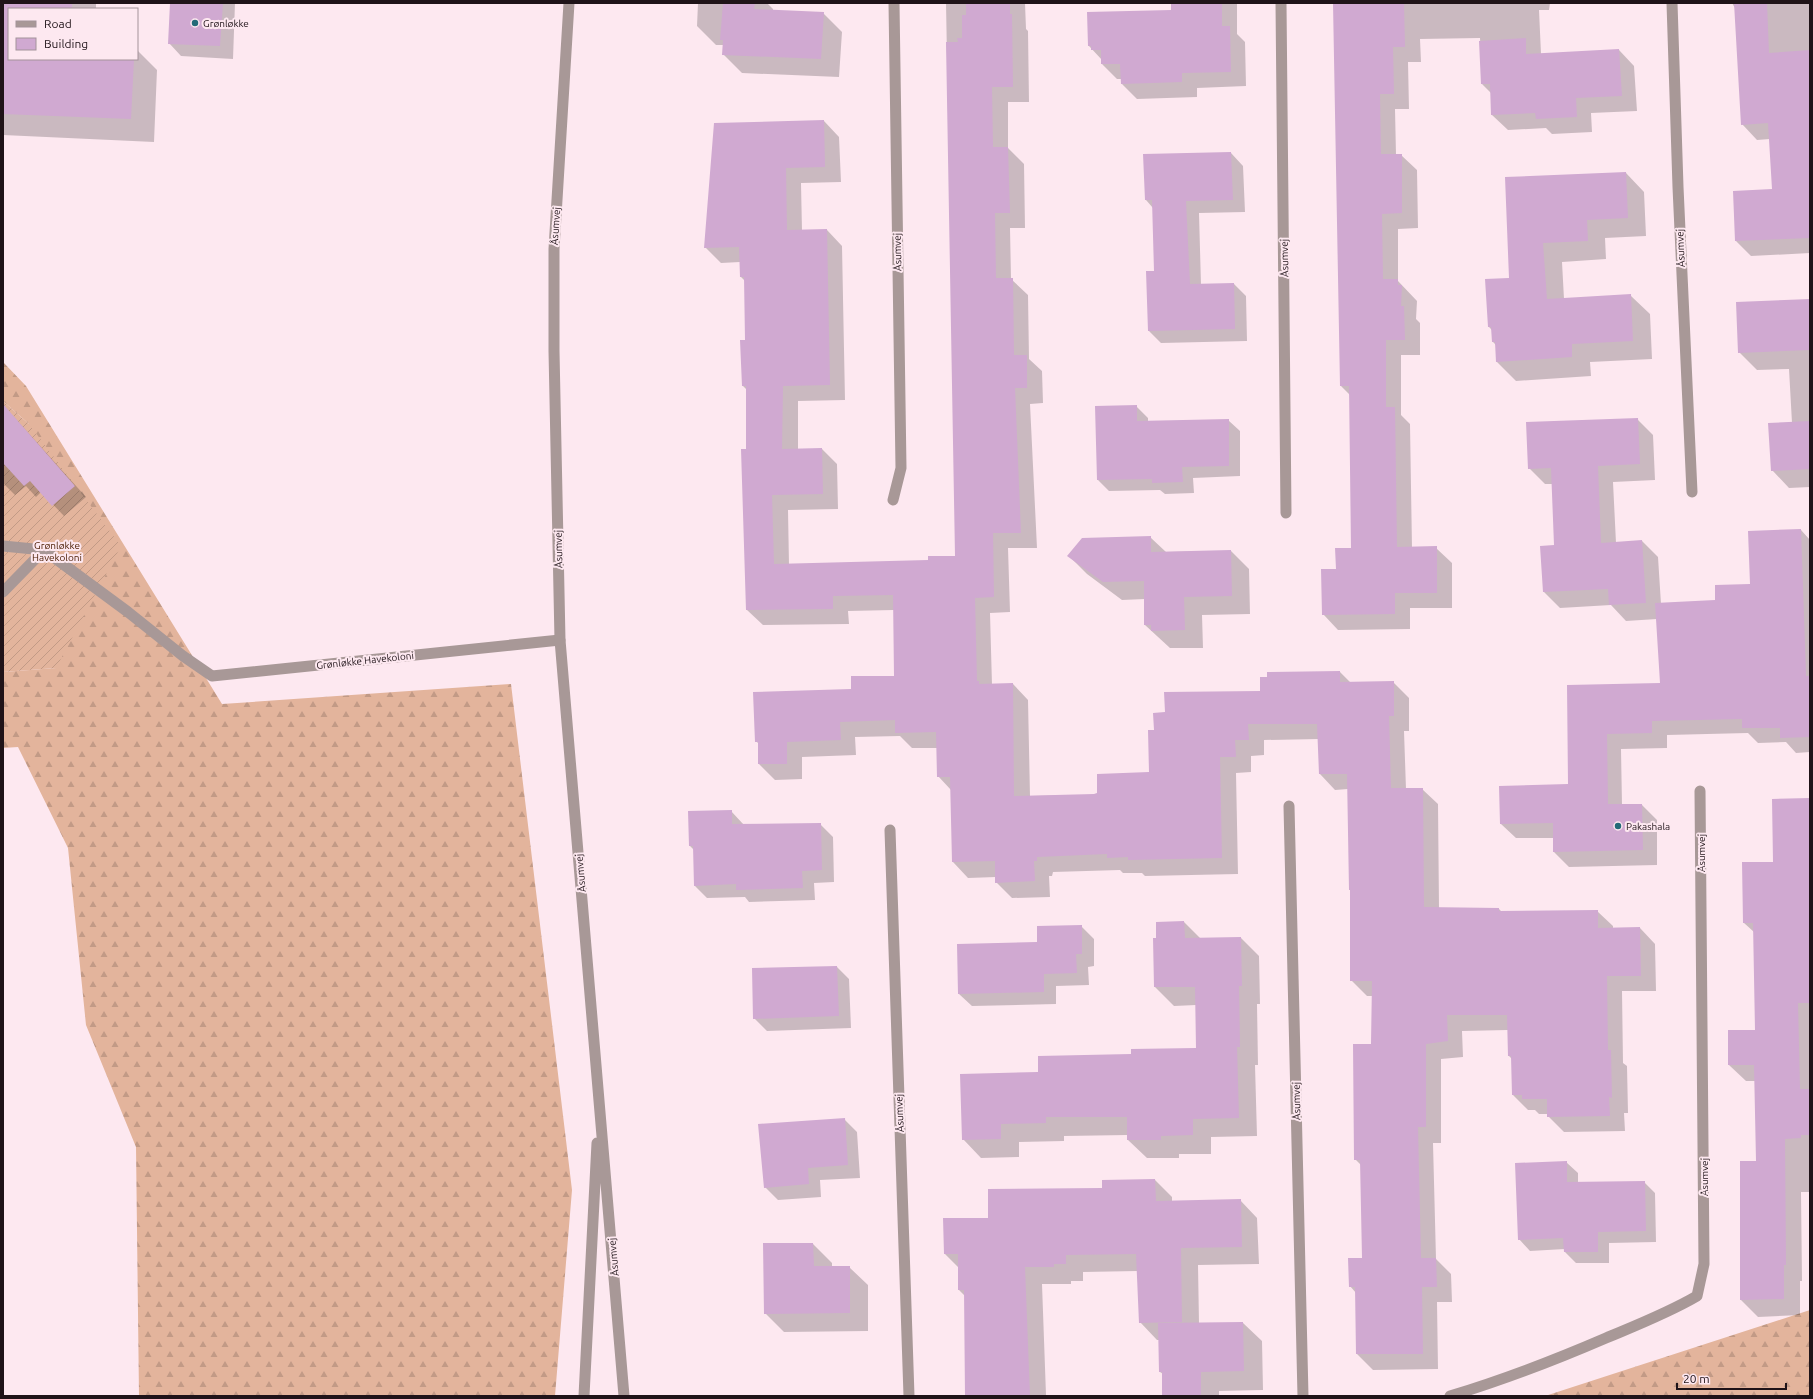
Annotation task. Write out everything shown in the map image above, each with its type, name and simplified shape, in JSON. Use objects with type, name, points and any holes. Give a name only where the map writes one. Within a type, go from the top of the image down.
[{"type":"street","name":"Åsumvej","points":[[569,3],[554,249],[554,359],[560,640],[624,1396]]},
{"type":"street","name":"Åsumvej","points":[[893,500],[900,468],[894,3]]},
{"type":"street","name":"Åsumvej","points":[[1281,3],[1286,513]]},
{"type":"street","name":"Åsumvej","points":[[1672,3],[1678,195],[1692,492]]},
{"type":"street","points":[[3,546],[44,550]]},
{"type":"street","name":"Grønløkke Havekoloni","points":[[44,550],[128,612],[183,656],[212,676],[560,640]]},
{"type":"street","points":[[3,592],[44,550]]},
{"type":"street","name":"Åsumvej","points":[[1450,1396],[1505,1379],[1580,1349],[1672,1310],[1697,1296],[1704,1264],[1700,791]]},
{"type":"street","name":"Åsumvej","points":[[1288,806],[1303,1396]]},
{"type":"street","name":"Åsumvej","points":[[890,830],[909,1396]]},
{"type":"street","name":"Åsumvej","points":[[584,1396],[599,1095]]},
{"type":"green space","points":[[3,362],[26,386],[222,704],[511,684],[572,1190],[555,1396],[139,1396],[136,1147],[86,1025],[68,848],[18,747],[3,748],[3,672],[56,668],[29,424],[3,401]]},
{"type":"green space","name":"Grønløkke Havekoloni","points":[[3,401],[29,424],[121,546],[56,668],[3,672]]},
{"type":"green space","points":[[1810,1310],[1810,1396],[1545,1396]]},
{"type":"building","points":[[3,3],[72,3],[72,8],[8,8],[8,60],[134,60],[131,119],[3,114]]},
{"type":"building","name":"Grønløkke","points":[[170,3],[223,3],[220,46],[168,44]]},
{"type":"building","points":[[723,3],[755,3],[754,9],[824,12],[821,59],[722,55],[723,40],[720,40]]},
{"type":"building","points":[[966,3],[1010,3],[1010,14],[1012,14],[1013,87],[992,87],[993,147],[1008,147],[1010,213],[995,213],[996,278],[1013,278],[1014,355],[1027,355],[1027,388],[1015,388],[1021,533],[993,533],[994,597],[975,598],[977,681],[979,681],[979,684],[1013,683],[1014,796],[1094,794],[1097,793],[1097,774],[1149,772],[1148,730],[1154,730],[1153,713],[1165,712],[1164,692],[1260,691],[1260,677],[1267,677],[1267,672],[1340,671],[1340,682],[1394,681],[1394,716],[1389,716],[1391,788],[1423,788],[1424,907],[1499,908],[1499,911],[1598,910],[1598,928],[1640,927],[1641,976],[1607,976],[1608,1050],[1611,1050],[1612,1098],[1609,1097],[1610,1116],[1547,1117],[1547,1099],[1522,1099],[1522,1095],[1512,1095],[1511,1056],[1508,1056],[1507,1015],[1447,1015],[1448,1041],[1426,1044],[1426,1127],[1418,1127],[1421,1258],[1436,1258],[1437,1287],[1422,1287],[1423,1354],[1356,1354],[1355,1287],[1349,1287],[1348,1258],[1362,1258],[1360,1160],[1354,1160],[1353,1044],[1371,1044],[1372,981],[1350,981],[1350,890],[1347,774],[1319,774],[1317,724],[1248,724],[1249,740],[1235,740],[1236,757],[1220,757],[1222,858],[1128,860],[1128,857],[1107,858],[1107,854],[1037,857],[1037,861],[1034,861],[1035,881],[995,883],[995,861],[952,862],[950,777],[937,777],[936,732],[895,733],[895,720],[840,722],[841,740],[787,742],[787,764],[758,764],[758,742],[755,742],[753,692],[851,689],[851,676],[894,676],[893,595],[833,596],[833,609],[746,610],[741,449],[746,449],[746,386],[742,386],[740,340],[745,340],[744,277],[740,277],[739,247],[704,248],[714,123],[824,120],[825,167],[786,168],[787,230],[827,229],[830,385],[783,386],[782,449],[822,448],[823,494],[772,495],[774,564],[928,560],[928,556],[955,556],[946,42],[958,42],[957,38],[962,38],[962,15],[966,15]]},
{"type":"building","points":[[1171,3],[1222,3],[1222,26],[1230,26],[1231,72],[1182,73],[1182,82],[1121,84],[1120,64],[1101,64],[1101,50],[1091,50],[1091,46],[1088,46],[1087,12],[1171,10]]},
{"type":"building","points":[[1333,3],[1404,3],[1405,47],[1393,47],[1394,94],[1380,94],[1381,154],[1402,154],[1402,213],[1382,214],[1383,279],[1398,279],[1398,285],[1402,285],[1401,306],[1404,306],[1405,340],[1386,340],[1386,407],[1395,407],[1397,547],[1437,546],[1437,593],[1395,593],[1395,614],[1322,615],[1321,569],[1336,569],[1335,548],[1351,548],[1349,386],[1340,386]]},
{"type":"building","points":[[1734,3],[1767,3],[1769,53],[1810,50],[1810,238],[1735,241],[1733,191],[1772,189],[1768,123],[1741,125]]},
{"type":"building","points":[[1526,38],[1526,54],[1619,49],[1622,96],[1576,98],[1577,117],[1536,119],[1535,113],[1491,115],[1490,84],[1481,84],[1479,41]]},
{"type":"building","points":[[1231,152],[1233,200],[1186,201],[1190,284],[1234,283],[1235,329],[1148,331],[1146,271],[1154,271],[1152,200],[1145,200],[1143,154]]},
{"type":"building","points":[[1626,172],[1628,218],[1587,220],[1588,241],[1543,243],[1547,299],[1631,294],[1633,341],[1572,344],[1572,357],[1496,362],[1495,342],[1492,342],[1491,327],[1488,327],[1485,279],[1509,278],[1505,177]]},
{"type":"building","points":[[1810,299],[1810,350],[1738,353],[1736,302]]},
{"type":"building","points":[[3,404],[75,486],[52,506],[30,481],[24,486],[3,463]]},
{"type":"building","points":[[1137,405],[1137,421],[1229,419],[1229,466],[1182,467],[1183,482],[1152,483],[1152,479],[1097,480],[1095,406]]},
{"type":"building","points":[[1638,418],[1640,464],[1598,466],[1601,543],[1642,540],[1646,603],[1609,605],[1608,589],[1543,592],[1540,546],[1554,545],[1551,468],[1528,469],[1526,422]]},
{"type":"building","points":[[1810,421],[1810,469],[1771,471],[1768,423]]},
{"type":"building","points":[[1801,529],[1806,676],[1810,676],[1810,737],[1780,738],[1780,728],[1742,728],[1742,719],[1652,721],[1652,733],[1607,734],[1608,804],[1642,804],[1643,850],[1553,852],[1553,823],[1500,824],[1499,786],[1568,784],[1567,685],[1660,683],[1655,603],[1715,600],[1715,585],[1750,584],[1748,531]]},
{"type":"building","points":[[1151,536],[1151,552],[1231,550],[1232,596],[1184,597],[1185,630],[1151,631],[1151,625],[1144,625],[1144,581],[1103,582],[1067,556],[1082,538]]},
{"type":"building","points":[[1810,798],[1810,1003],[1798,1003],[1800,1089],[1810,1089],[1810,1135],[1801,1135],[1801,1138],[1785,1139],[1786,1265],[1784,1265],[1784,1299],[1740,1300],[1740,1161],[1756,1161],[1754,1065],[1728,1065],[1728,1030],[1755,1030],[1753,923],[1743,923],[1742,862],[1773,862],[1772,799]]},
{"type":"building","points":[[732,810],[732,824],[821,823],[822,870],[802,871],[803,888],[736,890],[736,884],[694,886],[693,846],[689,846],[688,811]]},
{"type":"building","points":[[1184,921],[1185,938],[1241,937],[1242,986],[1239,986],[1240,1047],[1237,1047],[1239,1118],[1193,1119],[1193,1135],[1161,1136],[1161,1140],[1127,1140],[1127,1117],[1046,1117],[1046,1123],[1001,1124],[1001,1139],[962,1140],[960,1074],[1038,1072],[1038,1056],[1131,1054],[1131,1049],[1196,1048],[1195,987],[1154,987],[1153,938],[1156,938],[1156,922]]},
{"type":"building","points":[[1082,925],[1082,954],[1076,954],[1077,973],[1044,974],[1044,992],[958,994],[957,944],[1037,942],[1037,926]]},
{"type":"building","points":[[837,966],[839,1016],[753,1019],[752,968]]},
{"type":"building","points":[[845,1118],[848,1165],[808,1168],[809,1184],[764,1188],[758,1124]]},
{"type":"building","points":[[1567,1161],[1567,1182],[1645,1181],[1646,1231],[1598,1232],[1598,1252],[1564,1252],[1563,1238],[1518,1240],[1515,1163]]},
{"type":"building","points":[[1155,1179],[1156,1201],[1241,1199],[1242,1247],[1181,1248],[1182,1322],[1139,1323],[1136,1254],[1066,1255],[1066,1264],[1054,1264],[1054,1267],[1025,1267],[1030,1396],[965,1396],[964,1290],[958,1290],[958,1254],[944,1254],[943,1218],[988,1218],[988,1189],[1102,1188],[1102,1180]]},
{"type":"building","points":[[763,1243],[813,1243],[814,1266],[850,1266],[850,1313],[764,1314]]},
{"type":"building","points":[[1243,1322],[1244,1371],[1201,1372],[1201,1395],[1162,1396],[1162,1372],[1159,1372],[1158,1323]]},
{"type":"place","name":"Grønløkke","points":[[195,23]]},
{"type":"place","name":"Pakashala","points":[[1618,826]]}]
